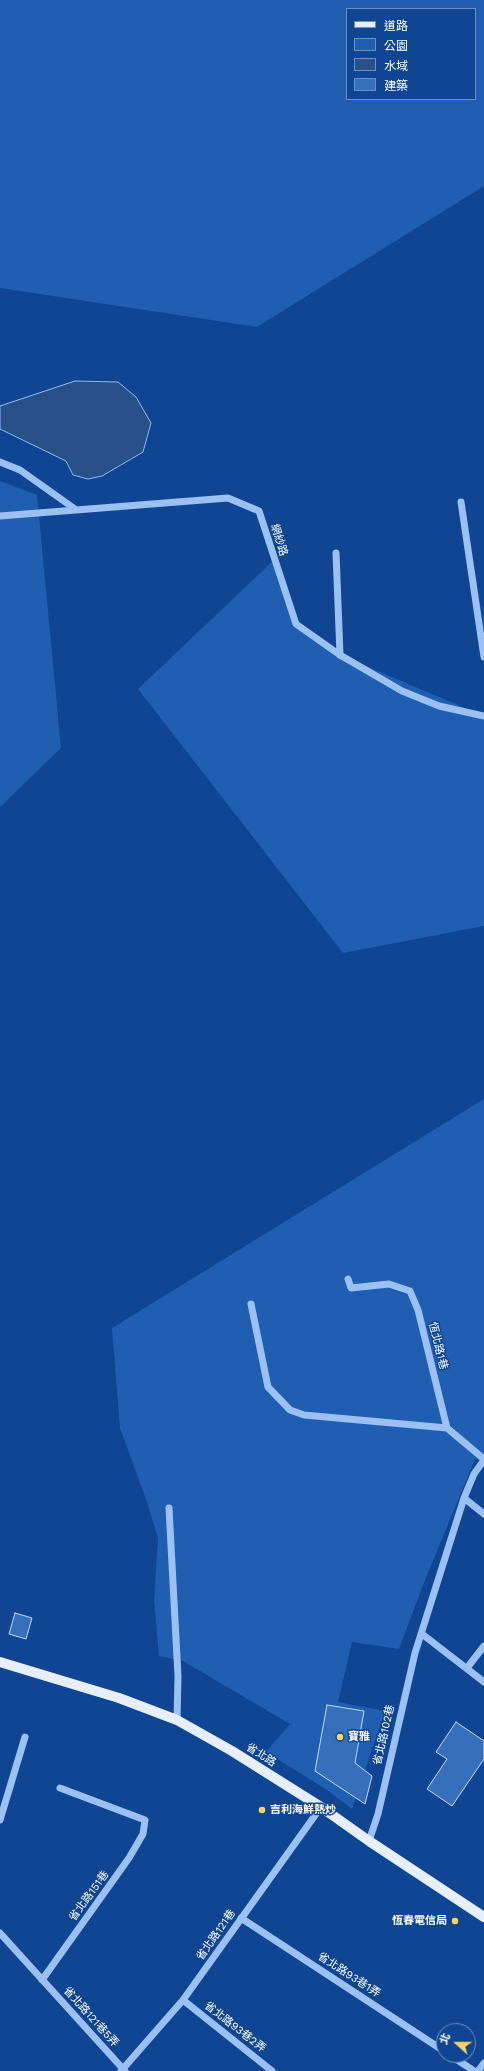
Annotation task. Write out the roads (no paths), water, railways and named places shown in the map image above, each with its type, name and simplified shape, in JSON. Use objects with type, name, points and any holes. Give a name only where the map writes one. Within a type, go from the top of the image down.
[{"type":"main road","name":"省北路","points":[[0,1662],[119,1698],[177,1720],[232,1751],[321,1807],[369,1841],[484,1917]]},
{"type":"street","points":[[0,462],[20,470],[75,509]]},
{"type":"street","name":"網紗路","points":[[0,516],[228,498],[259,511],[296,624],[340,655],[402,691],[439,706],[484,716]]},
{"type":"street","points":[[462,502],[484,657]]},
{"type":"street","points":[[336,553],[340,655]]},
{"type":"street","name":"恆北路1巷","points":[[348,1279],[352,1288],[389,1284],[410,1291],[418,1310],[447,1428]]},
{"type":"street","points":[[251,1304],[268,1387],[290,1410],[304,1415],[447,1428],[484,1459],[474,1474],[464,1498],[422,1634],[484,1682]]},
{"type":"street","points":[[464,1498],[484,1514]]},
{"type":"street","points":[[169,1508],[178,1676],[177,1720]]},
{"type":"street","name":"省北路102巷","points":[[369,1841],[378,1814],[413,1660],[422,1634]]},
{"type":"street","points":[[467,1668],[484,1646]]},
{"type":"street","points":[[0,1820],[25,1737]]},
{"type":"street","name":"省北路151巷","points":[[42,1980],[130,1858],[143,1834],[145,1820],[60,1788]]},
{"type":"street","name":"省北路121巷","points":[[123,2070],[183,2000],[321,1807]]},
{"type":"street","name":"省北路93巷1弄","points":[[241,1918],[436,2046]]},
{"type":"street","name":"省北路121巷5弄","points":[[0,1933],[123,2070]]},
{"type":"street","name":"省北路93巷2弄","points":[[183,2000],[272,2071]]},
{"type":"street","points":[[462,2063],[474,2071]]},
{"type":"street","points":[[478,2071],[484,2063]]},
{"type":"water","points":[[75,381],[118,382],[136,397],[151,423],[143,452],[102,476],[88,479],[73,475],[66,461],[0,429],[0,406]]},
{"type":"place","name":"寶雅","points":[[340,1737]]},
{"type":"place","name":"吉利海鮮熱炒","points":[[262,1810]]},
{"type":"place","name":"恆春電信局","points":[[455,1921]]}]
